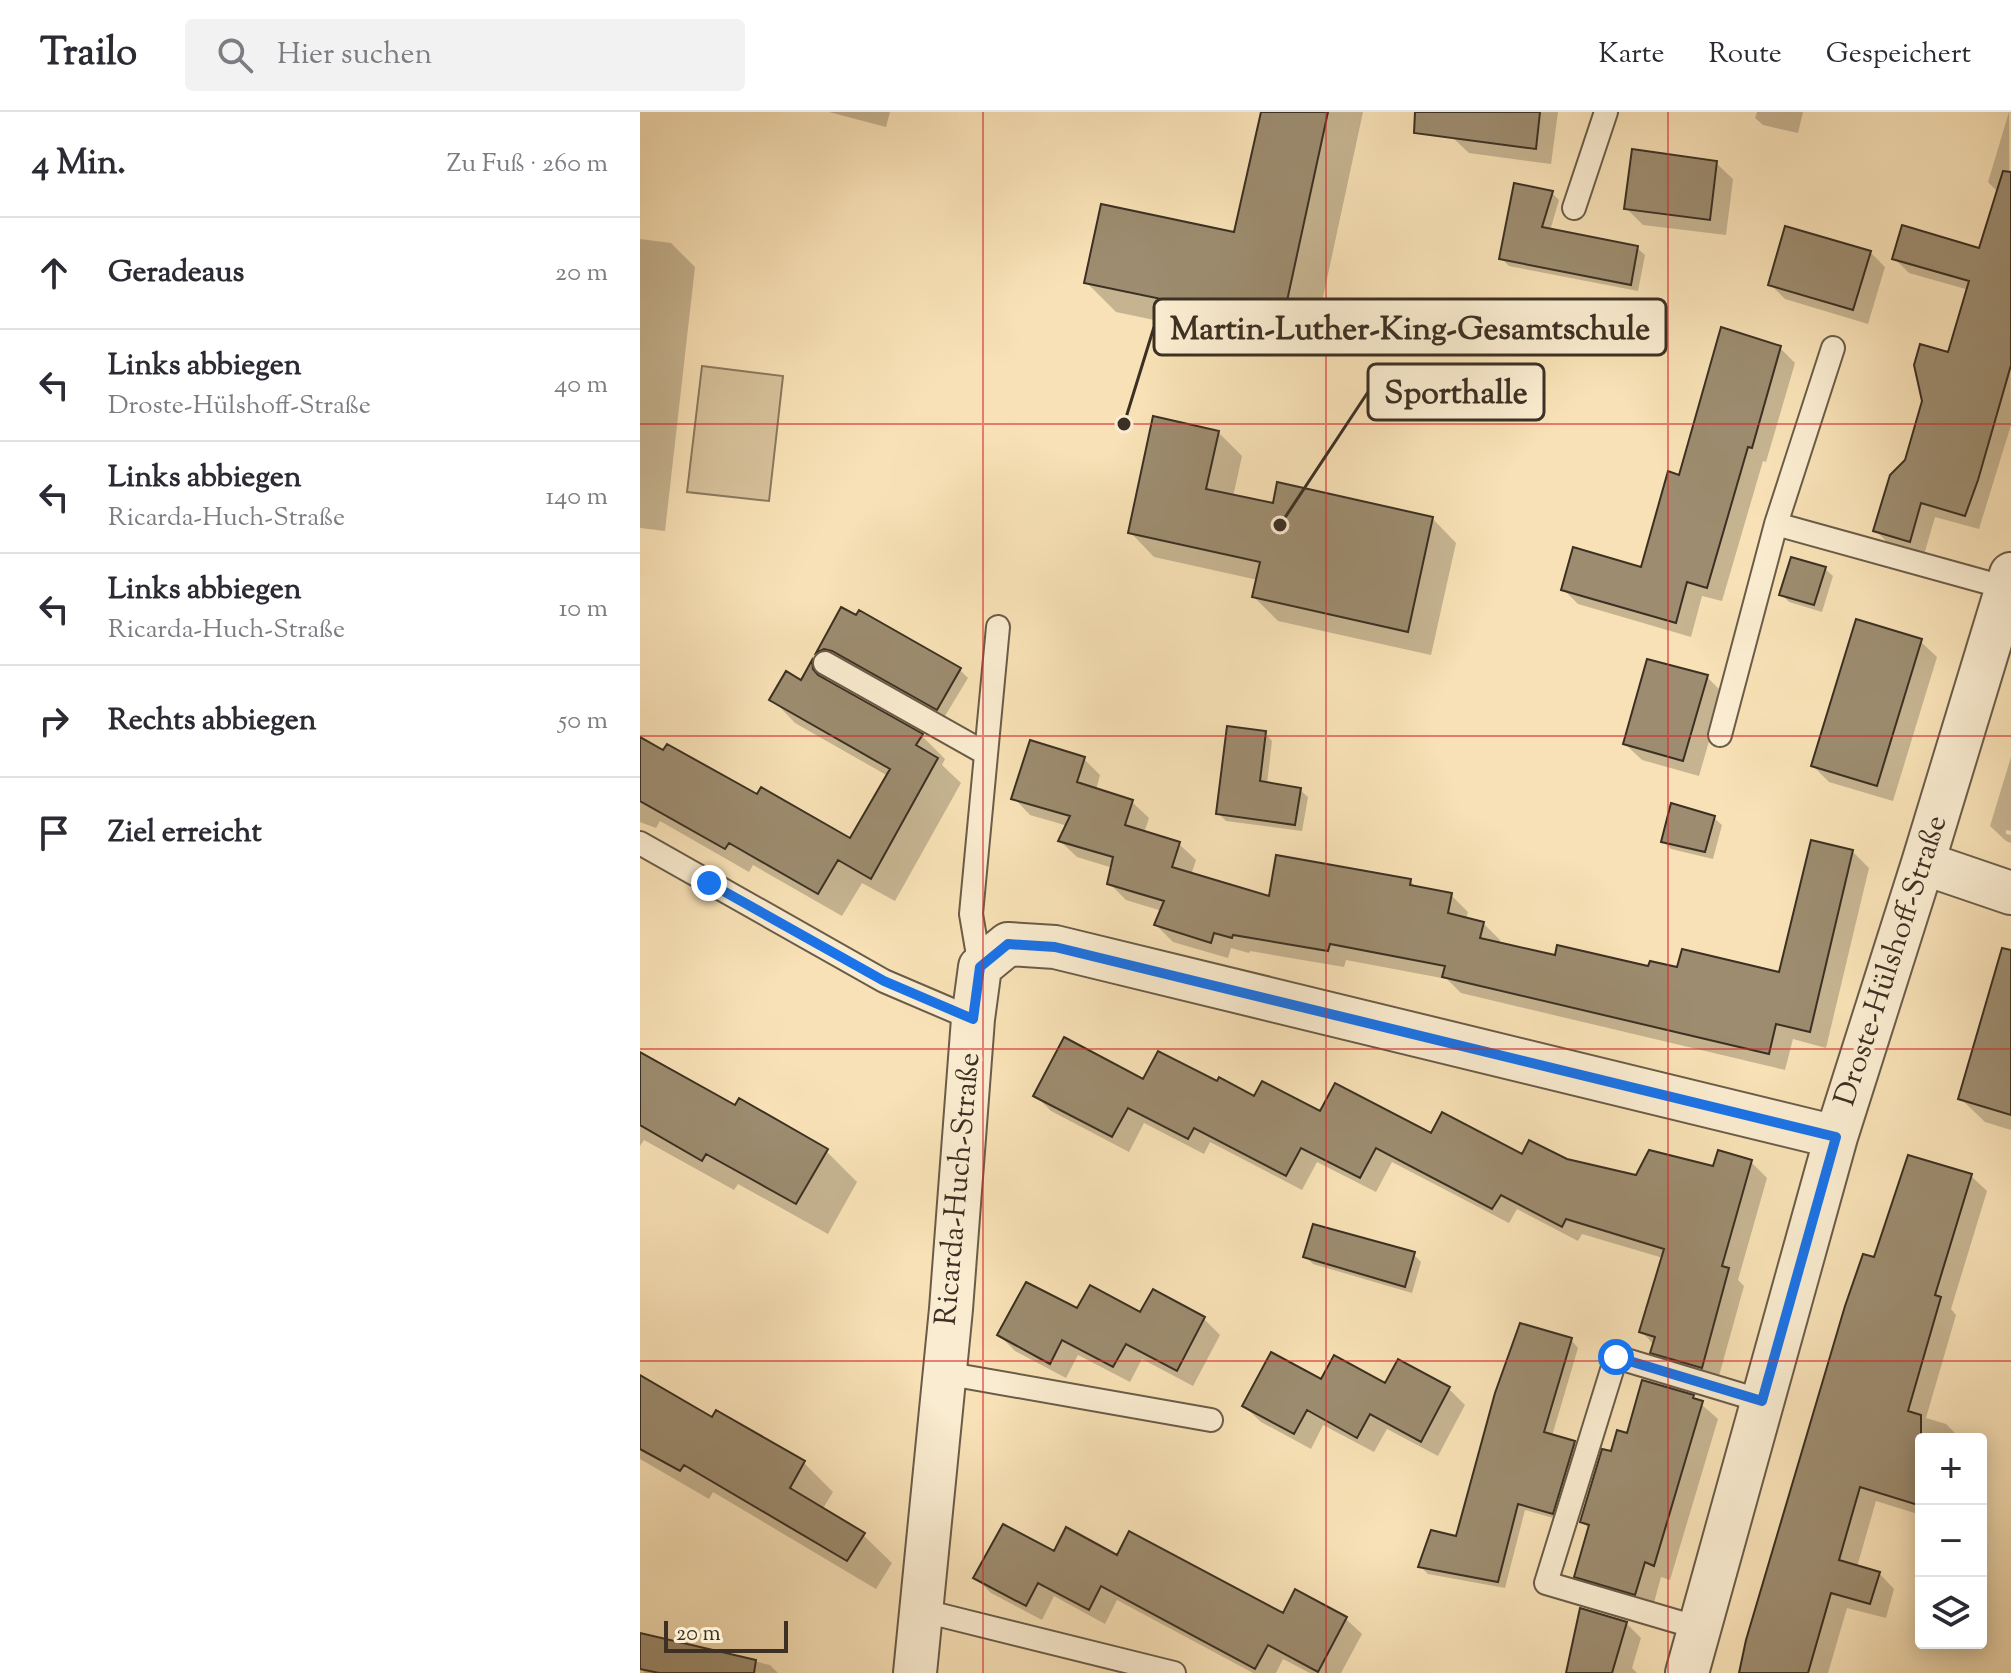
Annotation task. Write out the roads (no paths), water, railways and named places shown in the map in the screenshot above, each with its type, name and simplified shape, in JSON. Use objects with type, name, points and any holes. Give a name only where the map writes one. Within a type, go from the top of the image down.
[{"type":"street","name":"Droste-Hülshoff-Straße","points":[[1687,1673],[1836,1137],[2009,581]]},
{"type":"street","points":[[1923,863],[2011,893]]},
{"type":"street","points":[[980,967],[1008,944],[1055,947],[1836,1137]]},
{"type":"street","name":"Ricarda-Huch-Straße","points":[[915,1673],[980,967]]},
{"type":"lane","points":[[1574,208],[1606,112]]},
{"type":"lane","points":[[1720,735],[1776,524],[1833,348]]},
{"type":"lane","points":[[1776,524],[2009,581]]},
{"type":"lane","points":[[980,967],[971,914],[998,627]]},
{"type":"lane","points":[[825,663],[985,753]]},
{"type":"lane","points":[[640,843],[884,981],[973,1019]]},
{"type":"lane","points":[[1699,1628],[1546,1583],[1616,1357],[1762,1401]]},
{"type":"lane","points":[[944,1373],[1211,1420]]},
{"type":"lane","points":[[920,1610],[1174,1673]]},
{"type":"place","name":"Martin-Luther-King-Gesamtschule","points":[[1124,424]]},
{"type":"place","name":"Sporthalle","points":[[1280,525]]}]
